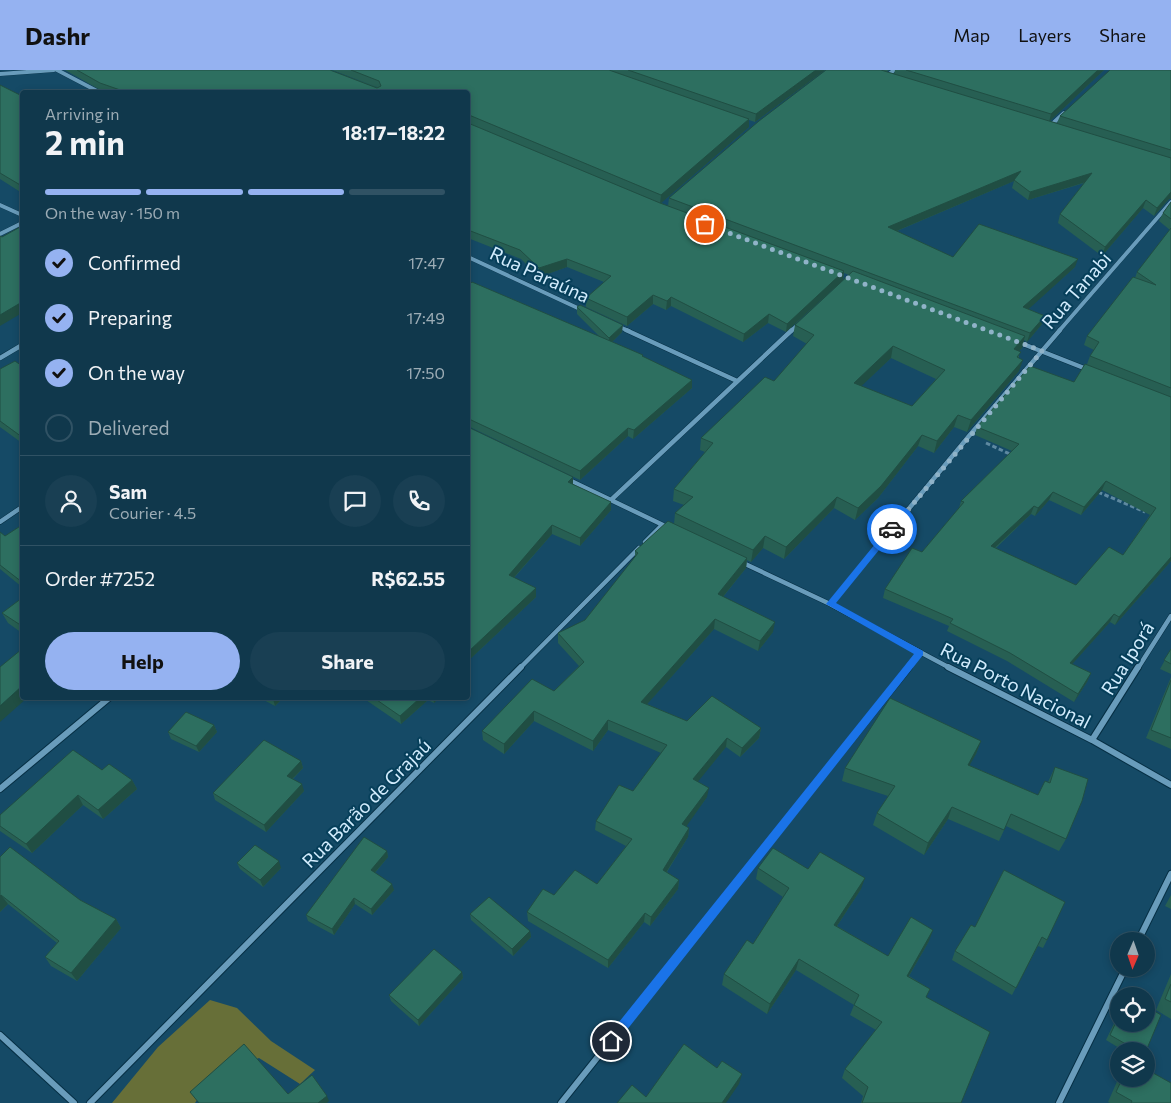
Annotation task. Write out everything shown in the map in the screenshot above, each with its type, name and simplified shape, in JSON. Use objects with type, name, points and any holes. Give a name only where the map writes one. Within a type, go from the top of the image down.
[{"type":"street","points":[[0,74],[55,70],[96,90]]},
{"type":"street","points":[[886,76],[894,70]]},
{"type":"street","points":[[880,74],[895,79]]},
{"type":"street","points":[[1051,125],[1071,106]]},
{"type":"street","points":[[1042,122],[1060,128]]},
{"type":"street","name":"Rua Tanabi","points":[[830,604],[969,436],[1171,202]]},
{"type":"street","points":[[0,204],[20,214]]},
{"type":"street","points":[[0,234],[20,223]]},
{"type":"street","name":"Rua Paraúna","points":[[470,258],[584,311]]},
{"type":"street","points":[[611,500],[807,317]]},
{"type":"street","points":[[611,323],[737,381]]},
{"type":"street","points":[[1015,341],[1098,374]]},
{"type":"street","points":[[0,358],[20,346]]},
{"type":"street","points":[[557,474],[671,529]]},
{"type":"street","points":[[0,522],[20,508]]},
{"type":"street","name":"Rua Barão de Grajaú","points":[[90,1103],[662,525]]},
{"type":"street","name":"Rua Porto Nacional","points":[[733,558],[830,604],[920,653],[1092,740],[1171,785]]},
{"type":"street","name":"Rua Iporá","points":[[1092,740],[1171,616]]},
{"type":"street","points":[[562,1103],[920,653]]},
{"type":"street","points":[[0,789],[107,700]]},
{"type":"street","points":[[1142,932],[1171,874]]},
{"type":"street","points":[[1059,1103],[1121,978]]},
{"type":"street","points":[[0,1034],[74,1103]]},
{"type":"path","points":[[969,436],[1015,456]]},
{"type":"path","points":[[1098,492],[1153,516]]},
{"type":"green space","points":[[210,1000],[237,1008],[271,1041],[315,1070],[300,1084],[259,1058],[213,1076],[195,1103],[112,1103],[158,1047]]},
{"type":"building","points":[[77,70],[330,70],[377,88],[381,86],[379,81],[351,70],[609,70],[749,119],[661,195],[470,115],[470,90],[120,90],[100,83]]},
{"type":"building","points":[[628,70],[816,70],[756,114]]},
{"type":"building","points":[[826,70],[881,70],[1171,158],[1171,192],[1157,208],[1146,200],[1105,247],[1060,214],[1092,173],[1030,192],[1014,180],[1021,171],[888,227],[953,257],[979,224],[1078,259],[1023,307],[1045,316],[1030,333],[669,198],[759,121]]},
{"type":"building","points":[[906,70],[1098,70],[1051,114]]},
{"type":"building","points":[[1110,70],[1171,70],[1171,150],[1060,116]]},
{"type":"building","points":[[0,85],[20,95],[20,185],[0,173]]},
{"type":"building","points":[[470,124],[660,203],[844,271],[787,324],[769,314],[744,334],[671,297],[667,301],[653,295],[627,317],[586,298],[611,276],[567,259],[539,268],[520,250],[470,231]]},
{"type":"building","points":[[1171,202],[1171,219],[1163,213]]},
{"type":"building","points":[[20,227],[20,303],[0,315],[0,236],[2,237]]},
{"type":"building","points":[[1171,228],[1171,388],[1090,356],[1099,342],[1087,336],[1133,277],[1156,285],[1137,272]]},
{"type":"building","points":[[853,271],[1025,336],[1014,349],[1021,352],[1017,357],[1023,360],[971,420],[958,415],[937,441],[922,435],[881,486],[858,508],[837,497],[786,547],[765,536],[753,550],[675,513],[693,497],[674,489],[713,443],[701,438],[765,377],[774,381],[814,335],[795,325]],"holes":[[[893,346],[945,370],[912,406],[854,383]]]},
{"type":"building","points":[[472,282],[643,355],[692,380],[634,430],[628,428],[580,471],[470,419],[470,284]]},
{"type":"building","points":[[580,305],[623,325],[609,338],[577,307]]},
{"type":"building","points":[[15,361],[20,365],[20,436],[0,421],[0,369]]},
{"type":"building","points":[[1085,364],[1171,397],[1171,557],[1119,617],[1114,614],[1070,663],[1091,673],[1078,694],[1010,653],[950,623],[953,619],[885,589],[912,548],[922,552],[964,502],[961,501],[1019,444],[977,427],[1030,366],[1074,382]],"holes":[[[1106,481],[1156,508],[1123,555],[1109,547],[1076,585],[991,546],[1034,506],[1038,508],[1053,492],[1084,507]]]},
{"type":"building","points":[[470,428],[573,477],[568,482],[611,502],[580,538],[552,525],[509,575],[536,588],[470,650]]},
{"type":"building","points":[[668,521],[747,558],[718,594],[775,622],[760,641],[715,619],[641,702],[687,721],[712,696],[761,728],[742,748],[727,738],[693,779],[709,788],[682,824],[689,828],[663,870],[679,880],[651,917],[645,913],[608,960],[527,912],[543,889],[554,895],[575,870],[597,884],[632,839],[596,821],[619,785],[633,791],[667,745],[608,720],[593,741],[534,711],[504,744],[482,731],[532,679],[554,691],[584,662],[558,633],[585,620],[638,553],[635,551]]},
{"type":"building","points":[[20,526],[20,580],[0,565],[0,532],[5,536]]},
{"type":"building","points":[[20,600],[20,625],[2,613]]},
{"type":"building","points":[[1171,649],[1171,664],[1164,660]]},
{"type":"building","points":[[20,651],[20,688],[0,706],[0,667]]},
{"type":"building","points":[[1171,680],[1171,738],[1151,730]]},
{"type":"building","points":[[890,698],[981,741],[968,765],[1038,795],[1045,781],[1050,783],[1055,767],[1088,779],[1082,801],[1066,839],[1011,814],[1004,830],[952,807],[928,843],[877,813],[895,786],[845,768]]},
{"type":"building","points":[[377,700],[418,700],[400,716]]},
{"type":"building","points":[[186,712],[214,725],[196,746],[168,732]]},
{"type":"building","points":[[264,740],[301,761],[287,776],[302,784],[264,825],[213,793]]},
{"type":"building","points":[[73,750],[102,770],[109,764],[132,780],[98,810],[78,795],[26,844],[0,826],[0,815]]},
{"type":"building","points":[[364,837],[387,851],[371,870],[392,884],[371,909],[354,898],[332,929],[306,915]]},
{"type":"building","points":[[255,845],[279,861],[260,880],[237,863]]},
{"type":"building","points":[[10,847],[80,900],[116,919],[71,973],[45,957],[59,941],[0,896],[0,857]]},
{"type":"building","points":[[773,848],[808,869],[820,852],[865,878],[834,925],[888,956],[911,917],[933,930],[907,976],[930,989],[926,997],[990,1032],[961,1103],[862,1103],[868,1087],[845,1069],[882,1022],[854,1005],[859,995],[799,959],[770,1004],[724,974],[747,940],[753,944],[789,888],[758,868]]},
{"type":"building","points":[[1004,870],[1065,902],[1047,940],[1042,937],[1016,988],[955,951],[971,925],[975,927]]},
{"type":"building","points":[[489,897],[530,931],[512,949],[470,914]]},
{"type":"building","points":[[434,949],[462,972],[418,1020],[389,995]]},
{"type":"building","points":[[1171,984],[1171,1002],[1165,999]]},
{"type":"building","points":[[1155,1011],[1161,1015],[1155,1029]]},
{"type":"building","points":[[1111,1032],[1154,1032],[1150,1042],[1122,1042],[1110,1035]]},
{"type":"building","points":[[244,1044],[288,1094],[312,1075],[327,1096],[318,1103],[199,1103],[190,1092]]},
{"type":"building","points":[[684,1044],[717,1068],[722,1061],[742,1074],[722,1103],[617,1103],[632,1085],[646,1097]]},
{"type":"building","points":[[1155,1074],[1171,1083],[1171,1103],[1131,1103],[1132,1101],[1116,1092],[1118,1087],[1155,1087]]},
{"type":"way so far","points":[[705,224],[1042,351],[892,529]]},
{"type":"route","points":[[611,1041],[920,653],[830,604],[892,529]]}]
